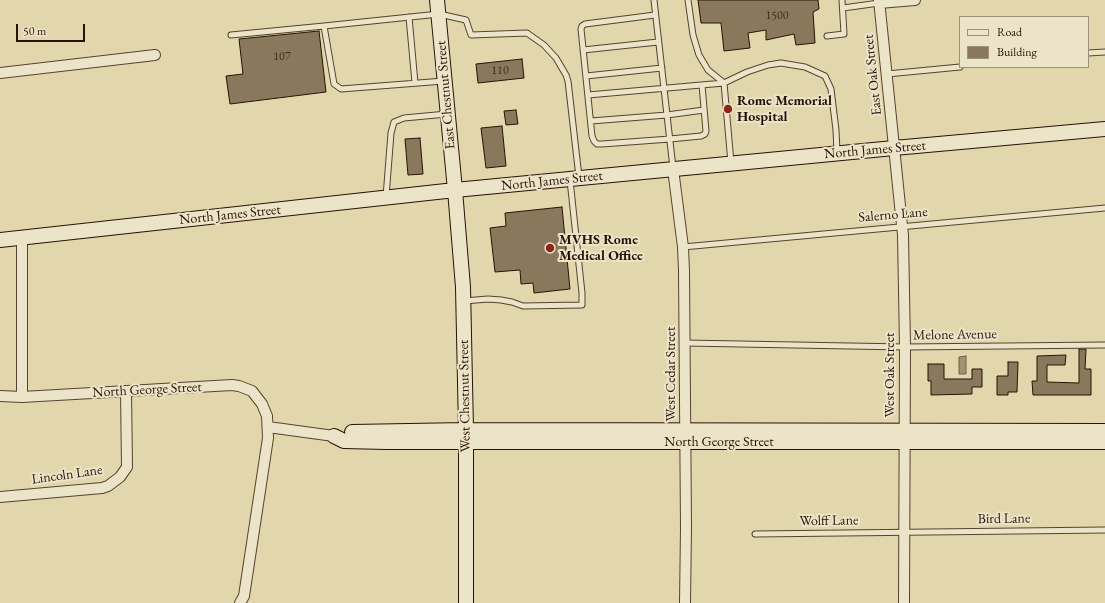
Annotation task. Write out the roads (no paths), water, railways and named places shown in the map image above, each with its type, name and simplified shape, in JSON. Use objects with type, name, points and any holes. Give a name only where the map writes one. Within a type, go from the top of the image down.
[{"type":"street","name":"East Chestnut Street","points":[[437,0],[456,190]]},
{"type":"street","points":[[879,2],[915,0]]},
{"type":"street","name":"East Oak Street","points":[[879,2],[894,148]]},
{"type":"street","points":[[0,73],[155,55]]},
{"type":"street","name":"North James Street","points":[[0,240],[456,190],[1105,129]]},
{"type":"street","name":"West Oak Street","points":[[894,148],[902,226],[904,347],[904,603]]},
{"type":"street","name":"West Cedar Street","points":[[673,169],[683,247],[685,343],[685,603]]},
{"type":"street","name":"West Chestnut Street","points":[[456,190],[463,301],[466,436],[466,603]]},
{"type":"street","points":[[22,237],[22,397]]},
{"type":"street","name":"North George Street","points":[[0,396],[22,397],[239,386],[252,391],[262,404],[267,416],[268,438],[244,596],[240,603]]},
{"type":"street","name":"Lincoln Lane","points":[[0,497],[102,488],[108,486],[120,477],[127,467],[126,391]]},
{"type":"street","name":"North George Street","points":[[268,427],[334,436],[351,432],[466,436],[904,436],[1105,431]]},
{"type":"street","name":"North George Street","points":[[904,436],[1105,442]]},
{"type":"lane","points":[[654,0],[673,169]]},
{"type":"lane","points":[[688,0],[693,35],[699,56],[708,70],[724,83],[731,164]]},
{"type":"lane","points":[[827,36],[844,34],[842,0]]},
{"type":"lane","points":[[843,8],[879,2]]},
{"type":"lane","points":[[231,34],[439,14],[466,20],[471,35],[527,33],[544,45],[556,58],[568,81],[582,305],[523,306],[512,302],[495,300],[463,301]]},
{"type":"lane","points":[[656,16],[585,24],[581,29],[592,136],[594,141],[597,144],[670,140],[701,136],[705,134],[702,85]]},
{"type":"lane","points":[[409,17],[415,83]]},
{"type":"lane","points":[[324,26],[334,84],[342,89],[445,81]]},
{"type":"lane","points":[[583,50],[658,42]]},
{"type":"lane","points":[[1089,53],[1105,52]]},
{"type":"lane","points":[[588,95],[724,83],[747,72],[768,65],[781,63],[805,67],[825,76],[831,89],[837,153]]},
{"type":"lane","points":[[887,74],[959,67]]},
{"type":"lane","points":[[586,76],[662,68]]},
{"type":"lane","points":[[591,121],[667,115],[704,110]]},
{"type":"lane","points":[[386,198],[391,133],[394,122],[404,118],[448,114]]},
{"type":"lane","name":"Salerno Lane","points":[[683,247],[1105,208]]},
{"type":"lane","name":"Melone Avenue","points":[[685,343],[904,347],[1105,345]]},
{"type":"lane","name":"Bird Lane","points":[[903,532],[1105,530]]},
{"type":"lane","name":"Wolff Lane","points":[[755,534],[903,532]]},
{"type":"place","name":"Rome Memorial Hospital","points":[[728,109]]},
{"type":"place","name":"MVHS Rome Medical Office","points":[[550,248]]}]
